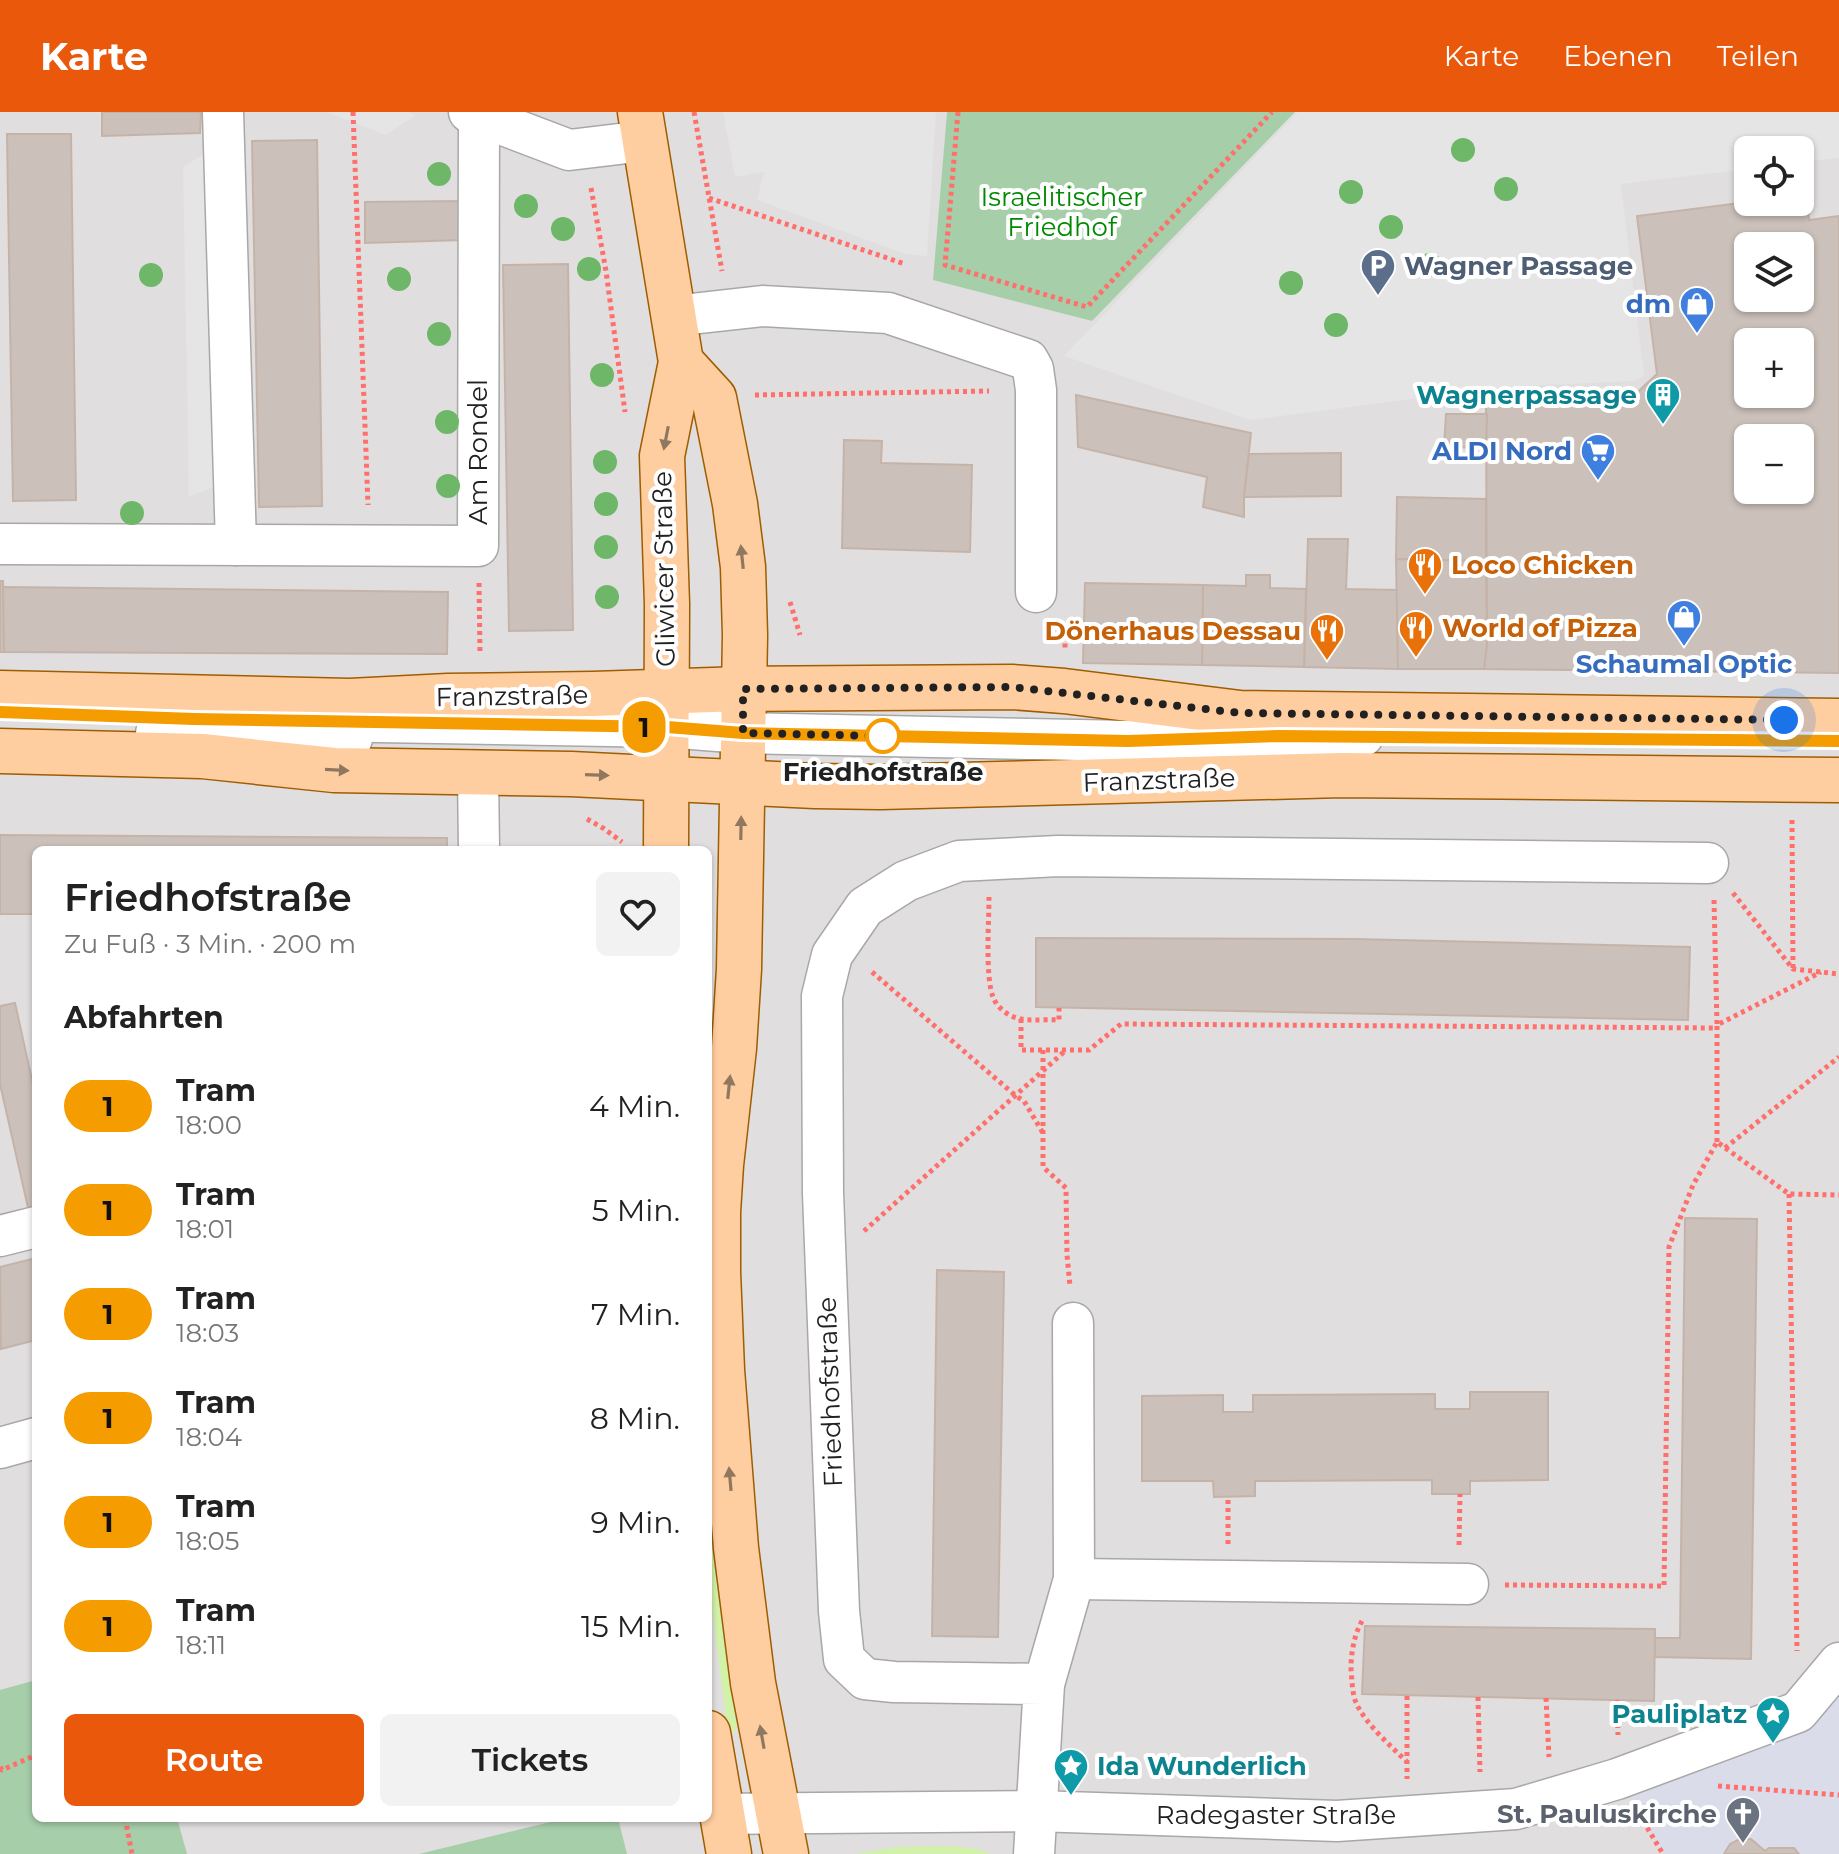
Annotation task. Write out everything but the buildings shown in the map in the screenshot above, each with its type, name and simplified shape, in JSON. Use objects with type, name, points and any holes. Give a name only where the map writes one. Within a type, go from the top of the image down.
[{"type":"main road","name":"Gliwicer Straße","points":[[642,127],[681,362],[662,456],[667,736]]},
{"type":"main road","points":[[681,362],[714,398],[733,489],[743,567],[745,635],[739,969],[713,1272],[736,1548],[753,1683],[781,1834]]},
{"type":"main road","name":"Franzstraße","points":[[0,751],[202,756],[334,770],[478,774],[667,736],[743,689],[1012,687],[1240,713],[1839,721]]},
{"type":"main road","name":"Franzstraße","points":[[0,693],[350,701],[448,696],[667,736],[743,756],[815,786],[1342,775],[1839,780]]},
{"type":"main road","points":[[666,846],[667,736]]},
{"type":"main road","points":[[712,1757],[725,1834]]},
{"type":"street","points":[[223,112],[236,545]]},
{"type":"street","name":"Am Rondel","points":[[0,544],[478,546],[474,114],[569,150],[584,148],[642,127]]},
{"type":"street","points":[[673,316],[762,306],[888,313],[1028,360],[1033,369],[1036,390],[1036,592]]},
{"type":"street","points":[[0,712],[667,736]]},
{"type":"street","points":[[0,729],[667,736]]},
{"type":"street","points":[[743,756],[1293,736],[1839,741]]},
{"type":"street","points":[[743,756],[1129,759],[1306,753],[1839,760]]},
{"type":"street","points":[[478,774],[479,846]]},
{"type":"street","name":"Friedhofstraße","points":[[1044,1684],[865,1679],[844,1659],[839,1611],[825,1269],[822,996],[832,955],[865,907],[906,881],[959,861],[1058,856],[1708,863]]},
{"type":"street","points":[[0,1236],[32,1228]]},
{"type":"street","points":[[1034,1854],[1044,1684],[1074,1579],[1073,1323]]},
{"type":"street","points":[[0,1448],[32,1439]]},
{"type":"street","points":[[1074,1579],[1464,1584]]},
{"type":"street","name":"Radegaster Straße","points":[[725,1834],[781,1834],[1035,1811],[1337,1821],[1516,1809],[1617,1779],[1798,1712],[1839,1663]]},
{"type":"path","points":[[353,112],[370,546]]},
{"type":"path","points":[[694,112],[709,198],[905,264]]},
{"type":"path","points":[[958,112],[945,265],[1087,307],[1272,112]]},
{"type":"path","points":[[584,148],[606,271],[625,415]]},
{"type":"path","points":[[746,395],[1036,390]]},
{"type":"path","points":[[478,546],[480,654]]},
{"type":"path","points":[[1793,839],[1793,969]]},
{"type":"path","points":[[1708,863],[1793,969],[1839,974]]},
{"type":"path","points":[[1460,1494],[1464,1584],[1664,1586],[1669,1247],[1693,1185],[1717,1142],[1714,903],[1708,863]]},
{"type":"path","points":[[989,896],[989,965],[992,996],[999,1008],[1021,1019],[1059,1020],[1059,1008]]},
{"type":"path","points":[[872,972],[1024,1101],[1043,1134]]},
{"type":"path","points":[[1021,1019],[1021,1050],[1089,1050],[1121,1024],[1717,1026],[1821,972]]},
{"type":"path","points":[[1043,1050],[1043,1167],[1066,1188],[1067,1255]]},
{"type":"path","points":[[857,1237],[1066,1050]]},
{"type":"path","points":[[1725,1148],[1839,1057]]},
{"type":"path","points":[[1717,1142],[1789,1194],[1839,1195]]},
{"type":"path","points":[[1789,1194],[1798,1712]]},
{"type":"path","points":[[1385,1584],[1357,1630],[1351,1659],[1352,1688],[1356,1703],[1370,1724],[1407,1762]]},
{"type":"path","points":[[1407,1696],[1407,1789]]},
{"type":"path","points":[[1478,1697],[1480,1781]]},
{"type":"path","points":[[1546,1698],[1549,1766]]},
{"type":"path","points":[[1617,1700],[1618,1748]]},
{"type":"path","points":[[0,1778],[1,1769],[32,1757]]},
{"type":"path","points":[[1712,1786],[1839,1795]]},
{"type":"path","points":[[126,1822],[132,1854]]},
{"type":"shaded area","points":[[0,112],[947,112],[934,280],[1092,321],[1295,112],[1839,112],[1839,1854],[0,1854]]},
{"type":"shaded area","points":[[326,112],[407,112],[416,115],[386,135]]},
{"type":"shaded area","points":[[723,112],[936,112],[927,256],[905,254],[757,200],[764,172],[735,177]]},
{"type":"shaded area","name":"Wagner Passage","points":[[1298,112],[1839,112],[1839,158],[1814,161],[1814,136],[1734,136],[1734,171],[1621,184],[1644,376],[1633,381],[1505,387],[1250,420],[1064,356]]},
{"type":"shaded area","points":[[207,152],[215,487],[189,496],[183,167]]},
{"type":"shaded area","name":"Pauliplatz","points":[[1839,1663],[1839,1854],[1663,1854],[1617,1779],[1798,1712]]},
{"type":"green space","name":"Israelitischer Friedhof","points":[[947,112],[1295,112],[1092,321],[933,280]]},
{"type":"green space","points":[[712,1525],[737,1730],[731,1732],[727,1727],[712,1608]]},
{"type":"green space","points":[[32,1681],[32,1822],[178,1822],[187,1854],[0,1854],[0,1690]]},
{"type":"green space","points":[[551,1822],[619,1822],[627,1854],[419,1854]]},
{"type":"green space","points":[[898,1847],[960,1847],[990,1854],[855,1854]]},
{"type":"tram line","name":"1","points":[[0,712],[1128,741],[1278,736],[1839,741]]},
{"type":"place","name":"Wagner Passage","points":[[1378,297]]},
{"type":"place","name":"dm","points":[[1697,335]]},
{"type":"place","name":"Wagnerpassage","points":[[1663,426]]},
{"type":"place","name":"ALDI Nord","points":[[1598,482]]},
{"type":"place","name":"Loco Chicken","points":[[1425,596]]},
{"type":"place","name":"Schaumal Optic","points":[[1684,648]]},
{"type":"place","name":"World of Pizza","points":[[1416,659]]},
{"type":"place","name":"Dönerhaus Dessau","points":[[1327,662]]},
{"type":"place","name":"Friedhofstraße","points":[[883,736]]},
{"type":"place","name":"Pauliplatz","points":[[1773,1745]]},
{"type":"place","name":"Ida Wunderlich","points":[[1071,1797]]},
{"type":"place","name":"St. Pauluskirche","points":[[1743,1845]]},
{"type":"route","points":[[883,736],[743,733],[743,689],[1012,687],[1240,713],[1784,720]]}]
